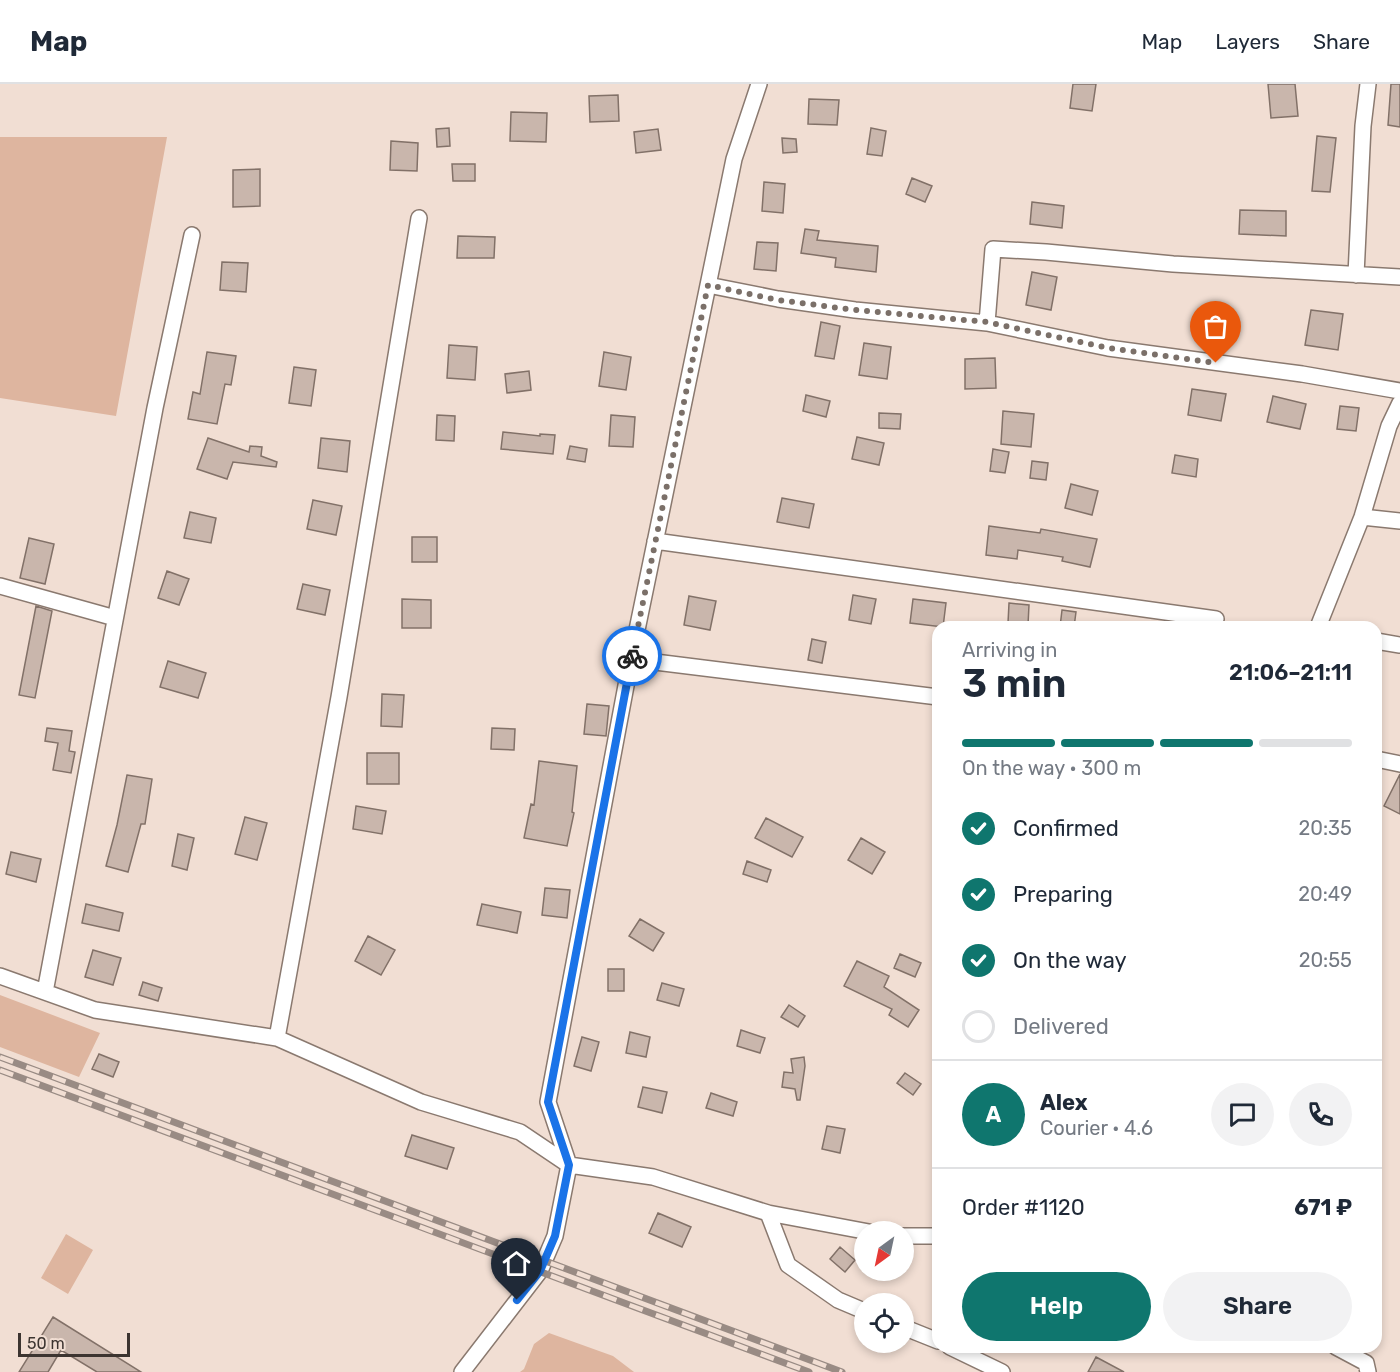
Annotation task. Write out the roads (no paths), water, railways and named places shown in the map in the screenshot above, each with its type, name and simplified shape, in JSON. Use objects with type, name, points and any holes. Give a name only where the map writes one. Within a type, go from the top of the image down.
[{"type":"street","points":[[462,1372],[540,1271],[555,1236],[569,1165],[548,1102],[631,659],[734,159],[759,84]]},
{"type":"street","points":[[1356,275],[1363,126],[1368,84]]},
{"type":"street","points":[[278,1038],[339,697],[419,218]]},
{"type":"street","points":[[45,992],[155,408],[192,235]]},
{"type":"street","points":[[987,322],[993,249],[1173,264],[1400,277]]},
{"type":"street","points":[[708,285],[778,300],[855,310],[987,322],[1108,348],[1302,374],[1400,391]]},
{"type":"street","points":[[1320,621],[1362,516],[1389,426],[1400,403]]},
{"type":"street","points":[[1362,516],[1400,521]]},
{"type":"street","points":[[655,541],[1215,619]]},
{"type":"street","points":[[0,586],[115,618]]},
{"type":"street","points":[[1382,642],[1400,645]]},
{"type":"street","points":[[631,659],[932,696]]},
{"type":"street","points":[[1382,760],[1400,764]]},
{"type":"street","points":[[0,976],[95,1010],[278,1038],[421,1102],[520,1132],[569,1165],[653,1177],[768,1213],[854,1229]]},
{"type":"street","points":[[768,1213],[788,1265],[838,1300],[854,1307]]},
{"type":"street","points":[[914,1236],[932,1236]]},
{"type":"street","points":[[914,1331],[932,1339]]},
{"type":"street","points":[[962,1353],[1002,1372]]},
{"type":"street","points":[[1347,1353],[1366,1363],[1368,1372]]},
{"type":"railway","points":[[0,1057],[842,1372]]},
{"type":"railway","points":[[0,1070],[809,1372]]}]
